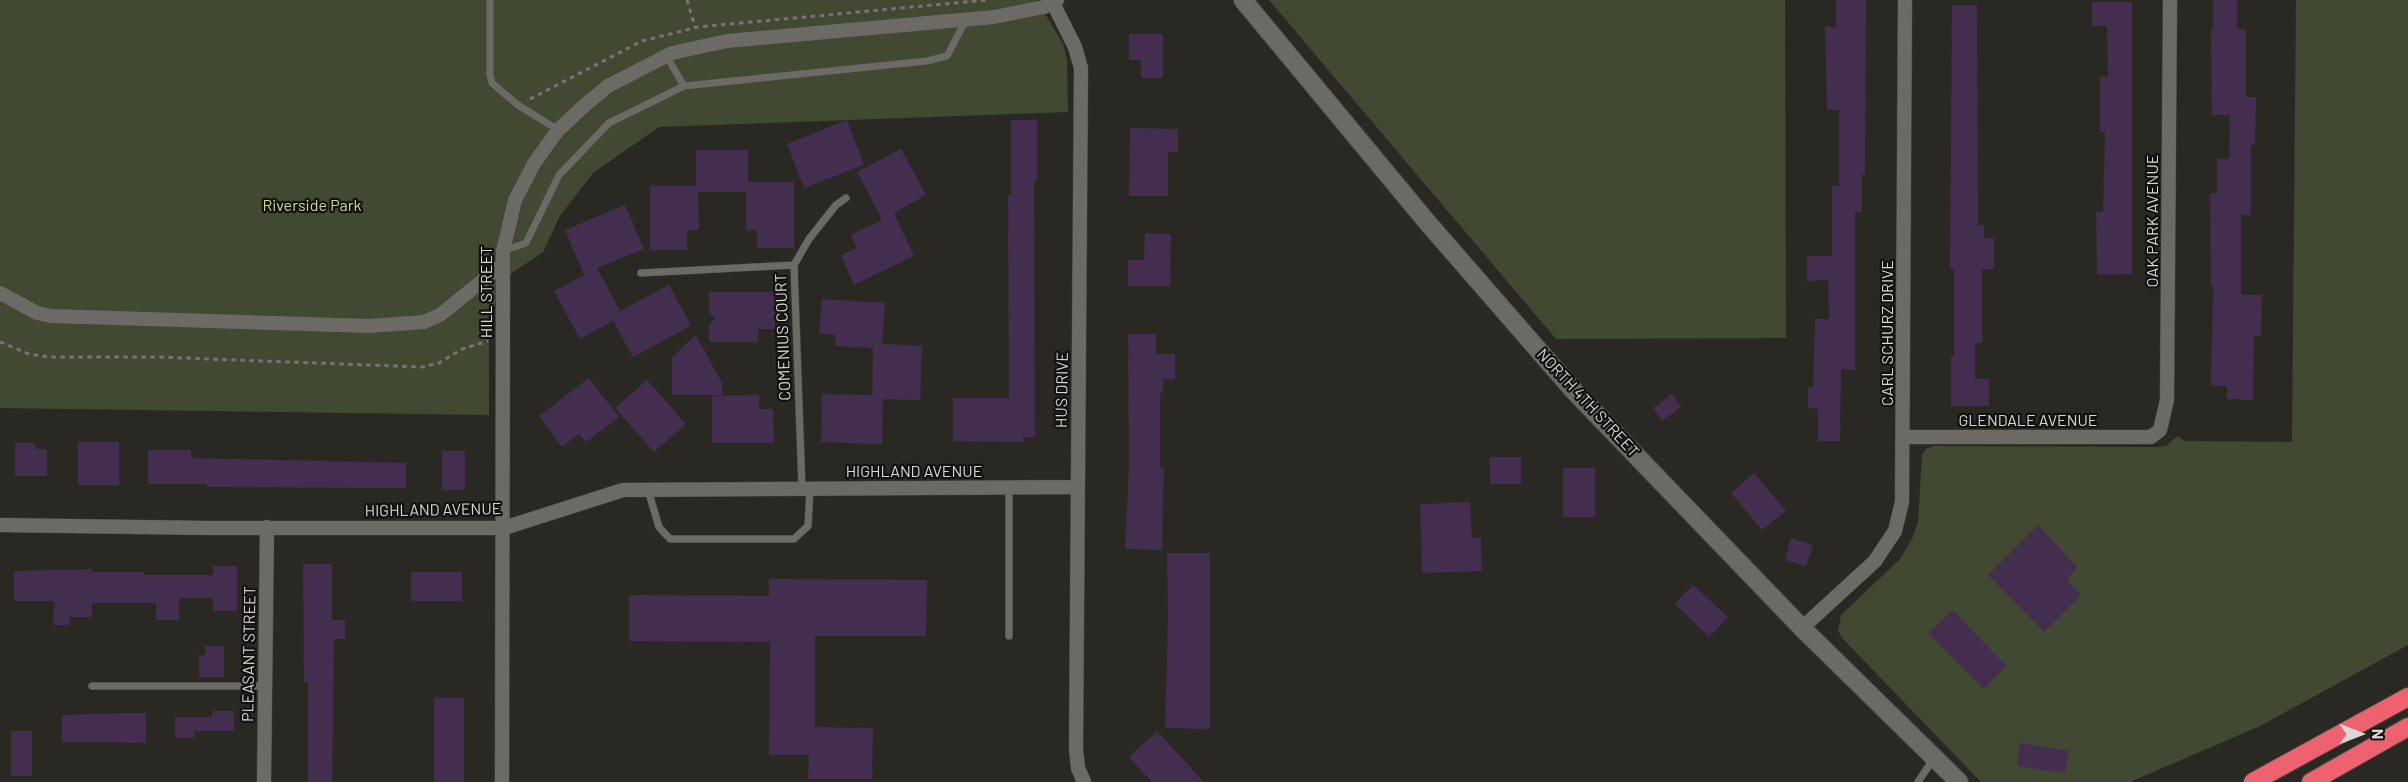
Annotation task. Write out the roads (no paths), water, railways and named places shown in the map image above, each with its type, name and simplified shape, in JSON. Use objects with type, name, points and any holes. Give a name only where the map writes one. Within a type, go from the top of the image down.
[{"type":"highway","points":[[2253,782],[2408,697]]},
{"type":"highway","points":[[2311,782],[2408,727]]},
{"type":"street","name":"NORTH 4TH STREET","points":[[1243,0],[1427,222],[1574,391],[1802,628],[1959,782]]},
{"type":"street","name":"CARL SCHURZ DRIVE","points":[[1802,628],[1875,561],[1895,531],[1902,502],[1905,0]]},
{"type":"street","name":"OAK PARK AVENUE","points":[[2151,436],[2160,430],[2168,400],[2170,0]]},
{"type":"street","name":"HILL STREET","points":[[502,782],[504,336],[502,258],[508,220],[524,179],[558,130],[608,86],[666,55],[727,40],[1023,13],[1055,1]]},
{"type":"street","name":"HUS DRIVE","points":[[1055,1],[1075,47],[1081,68],[1076,748],[1078,768],[1084,782]]},
{"type":"street","points":[[0,292],[37,313],[51,316],[378,326],[424,322],[440,315],[455,306],[502,258]]},
{"type":"street","name":"GLENDALE AVENUE","points":[[1904,437],[2151,436]]},
{"type":"street","name":"HIGHLAND AVENUE","points":[[0,525],[504,528],[608,494],[648,490],[1077,487]]},
{"type":"street","name":"PLEASANT STREET","points":[[264,782],[267,527]]},
{"type":"lane","points":[[490,0],[490,75],[492,83],[518,105],[558,130]]},
{"type":"lane","points":[[502,258],[526,243],[559,175],[609,123],[684,86],[927,61],[946,56],[966,20]]},
{"type":"lane","points":[[666,55],[684,86]]},
{"type":"lane","points":[[794,264],[809,239],[836,205],[846,198]]},
{"type":"lane","name":"COMENIUS COURT","points":[[641,273],[794,264],[808,526],[794,539],[670,539],[659,527],[648,490]]},
{"type":"lane","points":[[1009,488],[1010,636]]},
{"type":"lane","points":[[92,686],[265,686]]},
{"type":"lane","points":[[1918,782],[1934,758]]},
{"type":"park label","name":"Riverside Park","points":[[312,206]]}]
